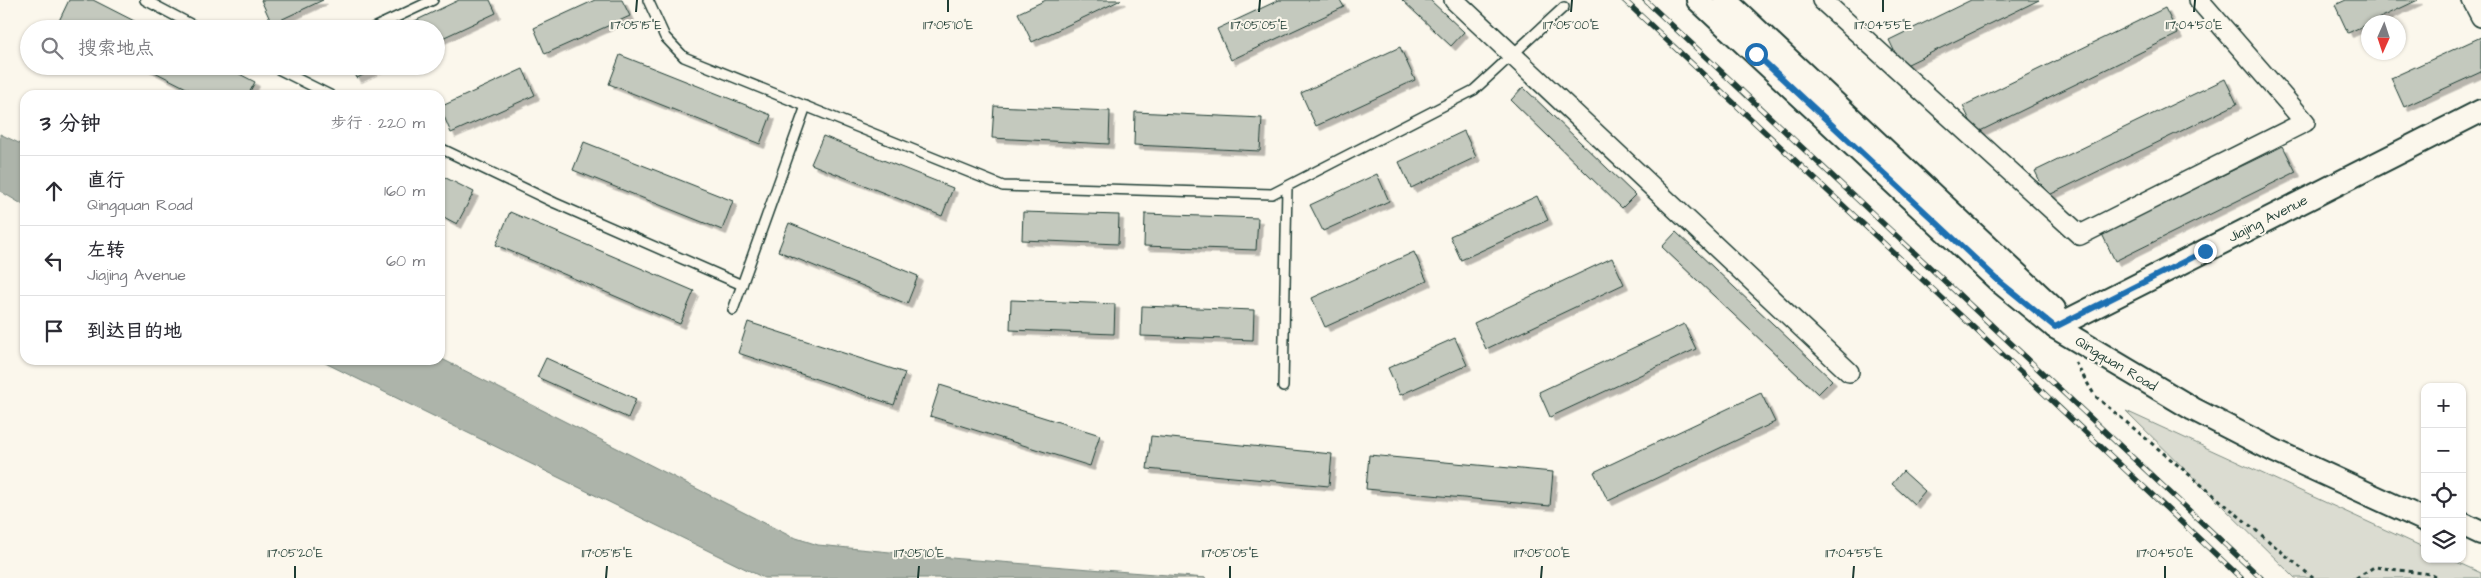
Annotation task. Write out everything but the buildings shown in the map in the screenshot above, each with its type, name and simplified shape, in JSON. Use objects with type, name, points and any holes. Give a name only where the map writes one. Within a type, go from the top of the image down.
[{"type":"street","points":[[1454,0],[1849,372]]},
{"type":"street","name":"Qingquan Road","points":[[1698,0],[2000,282],[2193,410],[2275,451],[2421,518]]},
{"type":"street","name":"Qingquan Road","points":[[1725,0],[2061,324],[2242,423],[2421,505]]},
{"type":"street","points":[[1822,0],[2080,235],[2305,122],[2199,0]]},
{"type":"street","points":[[2472,0],[2481,16]]},
{"type":"street","name":"Jiajing Avenue","points":[[2061,324],[2481,112]]},
{"type":"street","points":[[2466,526],[2481,533]]},
{"type":"street","points":[[2466,539],[2481,545]]},
{"type":"lane","points":[[145,0],[183,20]]},
{"type":"lane","points":[[390,20],[433,0]]},
{"type":"lane","points":[[648,0],[665,37],[684,57],[1004,186],[1272,194],[1474,90],[1564,7]]},
{"type":"lane","points":[[290,75],[320,90]]},
{"type":"lane","points":[[733,310],[806,106]]},
{"type":"lane","points":[[445,150],[555,203],[742,285]]},
{"type":"lane","points":[[1283,387],[1287,186]]},
{"type":"path","points":[[2070,353],[2095,396],[2313,578]]},
{"type":"path","points":[[2356,578],[2374,567],[2430,574],[2438,578]]},
{"type":"shaded area","points":[[0,134],[20,144],[20,203],[0,191]]},
{"type":"shaded area","points":[[445,361],[790,536],[818,545],[962,559],[1206,578],[764,578],[329,365],[445,365]]},
{"type":"shaded area","points":[[2126,411],[2421,546],[2421,563],[2459,563],[2481,573],[2481,578],[2295,578]]},
{"type":"railway","points":[[1624,0],[2241,578]]},
{"type":"railway","points":[[1645,0],[2261,578]]},
{"type":"route","points":[[1756,54],[2000,282],[2055,327],[2205,251]]}]
